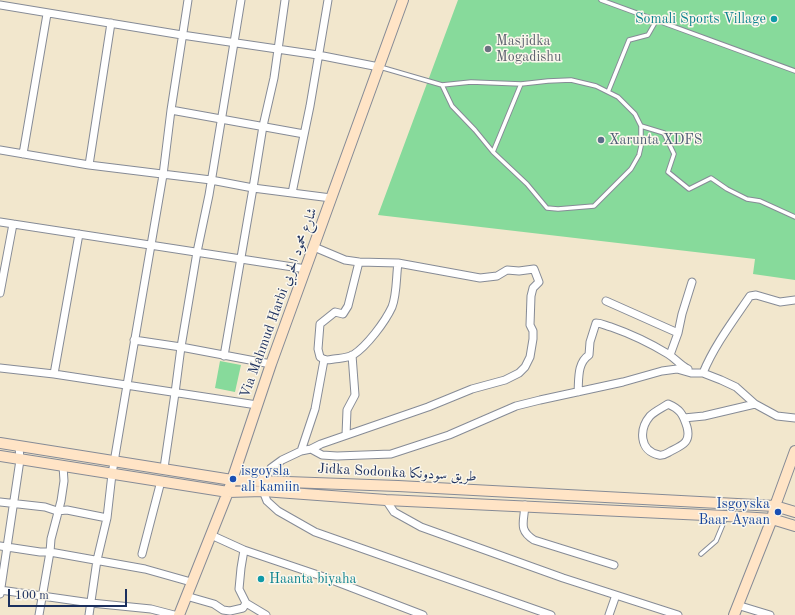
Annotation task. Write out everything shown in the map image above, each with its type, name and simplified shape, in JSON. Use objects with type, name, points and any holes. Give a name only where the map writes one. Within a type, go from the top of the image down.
[{"type":"main road","name":"Via Mahmud Harbi شارع محمود الحربي","points":[[179,615],[228,492],[271,364],[403,0]]},
{"type":"main road","name":"Jidka Sodonka طريق سودونكا","points":[[0,443],[232,480],[775,506],[795,512]]},
{"type":"main road","points":[[734,615],[772,519],[775,506],[795,451]]},
{"type":"main road","name":"Jidka Sodonka طريق سودونكا","points":[[0,456],[228,492],[263,491],[386,500],[525,505],[726,516],[772,519],[795,526]]},
{"type":"main road","points":[[444,489],[444,502]]},
{"type":"street","points":[[89,615],[97,560],[107,518],[112,474],[126,385],[152,245],[188,0]]},
{"type":"street","points":[[164,468],[181,347],[241,0]]},
{"type":"street","points":[[224,356],[263,126],[274,78],[285,0]]},
{"type":"street","points":[[292,193],[328,0]]},
{"type":"street","points":[[0,5],[47,14],[318,55],[379,67]]},
{"type":"street","points":[[23,154],[47,14]]},
{"type":"street","points":[[89,165],[111,23]]},
{"type":"street","points":[[171,110],[304,134]]},
{"type":"street","points":[[0,150],[89,165],[211,180],[253,188],[331,198]]},
{"type":"street","points":[[0,222],[306,269]]},
{"type":"street","points":[[0,292],[13,224]]},
{"type":"street","points":[[54,374],[79,234]]},
{"type":"street","points":[[265,481],[271,468],[282,460],[301,451],[312,449],[321,444],[428,407],[472,389],[505,380],[521,371],[530,357],[533,339],[533,331],[530,325],[531,296],[532,288],[539,282],[534,269],[518,271],[507,270],[497,276],[480,278],[398,263],[359,262],[345,260],[314,248]]},
{"type":"street","points":[[359,262],[348,306],[343,314],[334,312],[320,324],[318,349],[320,357],[324,360],[345,358],[352,355],[366,344],[383,321],[391,307],[398,263]]},
{"type":"street","points":[[670,355],[678,333],[692,282]]},
{"type":"street","points":[[700,374],[728,328],[750,296],[756,295],[780,302],[795,300]]},
{"type":"street","points":[[606,301],[678,333]]},
{"type":"street","points":[[578,392],[580,365],[584,358],[589,355],[590,342],[596,323],[602,323],[627,333],[670,355],[681,366],[700,374]]},
{"type":"street","points":[[134,340],[181,347],[271,364]]},
{"type":"street","points":[[346,435],[347,410],[355,395],[352,355]]},
{"type":"street","points":[[301,451],[315,409],[324,360]]},
{"type":"street","points":[[0,368],[54,374],[257,405]]},
{"type":"street","points":[[312,449],[322,455],[391,454],[449,435],[516,406],[662,371],[677,369],[721,380],[736,387],[755,404],[777,416],[795,418]]},
{"type":"street","points":[[668,404],[677,408],[684,418],[688,432],[685,444],[664,455],[660,455],[649,450],[645,445],[642,434],[644,426],[651,415],[668,404]]},
{"type":"street","points":[[684,418],[704,416],[755,404]]},
{"type":"street","points":[[18,446],[20,460],[14,504],[4,547],[0,591],[152,609],[174,615]]},
{"type":"street","points":[[39,615],[50,552],[50,544],[57,511],[61,501],[64,481],[63,466]]},
{"type":"street","points":[[142,554],[161,481]]},
{"type":"street","points":[[263,491],[267,501],[278,511],[315,532],[551,615]]},
{"type":"street","points":[[386,500],[394,512],[421,527],[563,578],[678,615]]},
{"type":"street","points":[[0,502],[45,507],[57,511],[67,510],[107,518]]},
{"type":"street","points":[[525,505],[523,530],[526,535],[534,540],[614,565]]},
{"type":"street","points":[[211,535],[244,550],[324,577],[420,615]]},
{"type":"street","points":[[4,547],[50,552],[97,560],[145,569],[191,582]]},
{"type":"street","points":[[244,550],[240,588],[246,603],[254,607],[256,613],[266,615]]},
{"type":"street","points":[[610,615],[616,595]]},
{"type":"street","points":[[186,596],[214,604],[223,610],[230,611],[243,608],[246,603]]},
{"type":"street","points":[[737,605],[770,615]]},
{"type":"lane","points":[[601,0],[795,71]]},
{"type":"lane","points":[[608,92],[629,40],[648,35],[656,21]]},
{"type":"lane","points":[[379,67],[442,85],[472,82],[521,84],[571,80],[596,86],[618,97],[635,114],[641,126],[641,146],[639,155],[631,169],[594,206],[558,209],[548,208],[527,184],[493,152],[475,130],[452,106],[442,85]]},
{"type":"lane","points":[[493,152],[521,84]]},
{"type":"lane","points":[[641,126],[664,133],[674,154],[668,172],[689,189],[711,178],[727,189],[747,199],[760,201],[795,217]]},
{"type":"lane","points":[[701,554],[716,541],[726,516]]},
{"type":"green space","points":[[458,0],[795,0],[795,280],[753,274],[755,259],[378,215]]},
{"type":"green space","points":[[220,361],[241,365],[235,392],[215,388]]},
{"type":"place","name":"Somali Sports Village","points":[[774,19]]},
{"type":"place","name":"Masjidka Mogadishu","points":[[488,49]]},
{"type":"place","name":"Xarunta XDFS","points":[[601,140]]},
{"type":"place","name":"isgoysla ali kamiin","points":[[233,479]]},
{"type":"place","name":"Isgoyska Baar Ayaan","points":[[778,512]]},
{"type":"place","name":"Haanta biyaha","points":[[261,579]]}]
